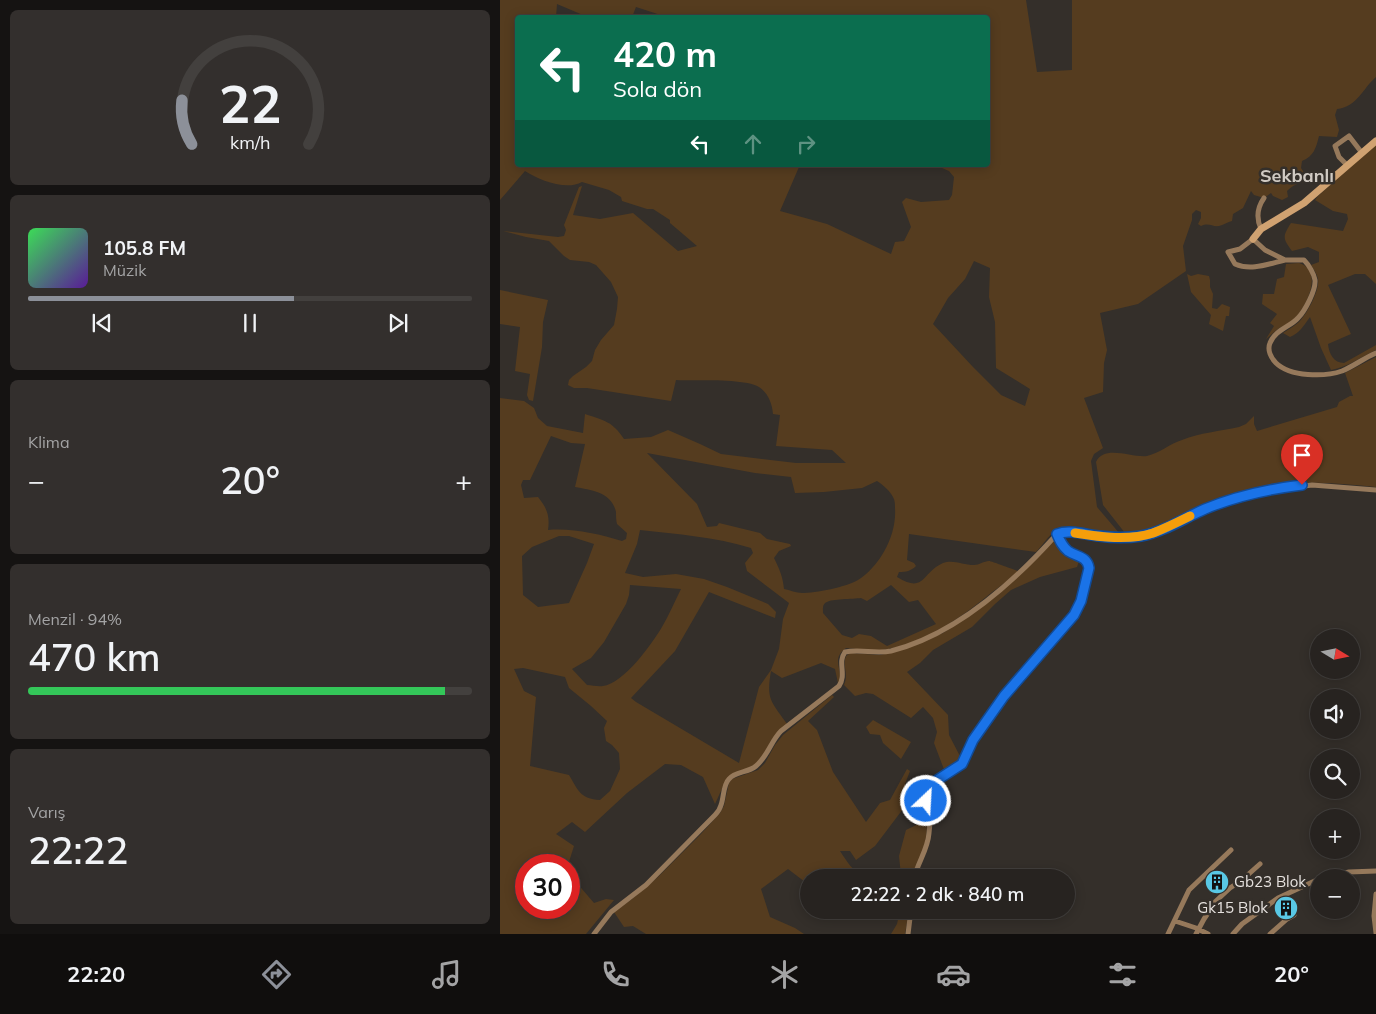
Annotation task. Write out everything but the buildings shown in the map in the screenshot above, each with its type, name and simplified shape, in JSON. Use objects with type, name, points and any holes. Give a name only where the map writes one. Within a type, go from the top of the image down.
[{"type":"street","points":[[1347,165],[1339,157],[1335,146],[1349,136],[1362,153]]},
{"type":"street","points":[[1376,141],[1304,203],[1260,229],[1252,240],[1240,249],[1228,252],[1235,264],[1250,268],[1285,260],[1302,260],[1306,262],[1314,277],[1313,291],[1301,315],[1275,335],[1271,341],[1269,349],[1274,362],[1282,368],[1294,373],[1329,374],[1346,369],[1376,354]]},
{"type":"street","points":[[1260,229],[1257,215],[1259,206],[1264,198]]},
{"type":"street","points":[[1252,240],[1265,250],[1285,260]]},
{"type":"street","points":[[594,934],[611,912],[646,885],[715,815],[720,808],[726,783],[730,778],[757,766],[781,731],[839,686],[843,676],[841,660],[845,652],[881,652],[892,650],[920,641],[950,627],[1013,579],[1057,534],[1068,532],[1113,537],[1143,535],[1225,501],[1281,488],[1318,485],[1376,490]]},
{"type":"street","points":[[918,869],[926,849],[929,834],[929,812],[926,797],[928,786],[962,764],[973,740],[1004,696],[1069,622],[1080,605],[1089,568],[1088,563],[1085,559],[1064,547],[1057,534]]},
{"type":"street","points":[[1168,934],[1189,890],[1231,850]]},
{"type":"street","points":[[1197,932],[1216,901],[1260,864]]},
{"type":"street","points":[[1360,872],[1376,872]]},
{"type":"street","points":[[1233,934],[1242,924],[1278,898],[1310,883]]},
{"type":"street","points":[[1376,894],[1374,916],[1376,933]]},
{"type":"street","points":[[1270,934],[1294,915]]},
{"type":"street","points":[[908,934],[910,919]]},
{"type":"street","points":[[1174,921],[1197,932],[1208,934]]},
{"type":"shaded area","points":[[500,0],[1026,0],[1037,72],[1072,70],[1072,0],[1376,0],[1376,77],[1355,101],[1344,108],[1337,109],[1335,115],[1339,130],[1337,137],[1319,136],[1314,151],[1302,161],[1301,168],[1307,177],[1306,182],[1291,187],[1287,191],[1288,197],[1282,200],[1271,193],[1264,198],[1254,195],[1251,191],[1243,208],[1233,214],[1232,221],[1219,226],[1206,224],[1201,226],[1198,224],[1201,212],[1196,210],[1192,214],[1192,220],[1183,246],[1186,271],[1138,304],[1100,313],[1107,350],[1104,363],[1103,392],[1084,398],[1103,448],[1094,454],[1091,461],[1097,507],[1120,534],[1060,529],[1055,531],[1036,552],[909,534],[907,560],[916,566],[908,571],[899,572],[897,577],[906,582],[918,583],[936,567],[947,562],[974,565],[989,561],[1018,571],[968,611],[930,635],[902,646],[883,650],[846,648],[838,657],[840,680],[838,683],[835,669],[821,663],[782,678],[771,671],[769,688],[771,700],[787,724],[757,763],[725,782],[715,804],[703,777],[681,765],[665,764],[627,793],[585,832],[572,822],[556,834],[574,846],[571,854],[515,854],[515,919],[580,919],[580,887],[594,903],[606,899],[614,900],[586,934],[500,934],[500,398],[524,401],[534,408],[538,418],[547,426],[583,433],[585,414],[612,425],[624,439],[651,437],[668,430],[721,454],[796,463],[846,463],[832,450],[776,446],[780,415],[773,414],[771,402],[767,395],[762,389],[752,384],[731,381],[676,380],[671,401],[587,388],[574,388],[568,385],[569,380],[573,376],[592,361],[595,350],[601,340],[614,325],[618,297],[611,282],[596,265],[589,262],[570,260],[549,241],[503,231],[564,236],[566,230],[564,225],[579,187],[582,186],[573,215],[600,219],[633,213],[678,251],[697,246],[670,223],[670,220],[653,209],[622,201],[621,197],[609,190],[582,182],[561,185],[538,178],[525,171],[500,200]],"holes":[[[974,261],[990,268],[989,297],[995,322],[996,368],[1030,389],[1025,406],[1001,395],[933,324],[948,298],[965,279]],[[551,436],[571,443],[585,444],[575,487],[600,493],[610,500],[614,505],[617,524],[627,533],[626,539],[622,541],[576,531],[548,530],[549,520],[544,505],[538,497],[524,498],[521,485],[523,480],[530,480]],[[647,453],[755,473],[791,477],[795,493],[862,488],[877,481],[884,486],[895,502],[895,518],[890,539],[886,549],[873,567],[853,583],[815,592],[800,593],[784,589],[783,580],[774,558],[779,551],[791,546],[790,544],[767,539],[760,533],[719,523],[717,526],[707,527],[697,504]],[[640,530],[710,539],[751,548],[753,553],[745,563],[747,571],[789,603],[783,619],[779,649],[771,670],[759,687],[739,763],[631,698],[675,651],[709,592],[775,618],[776,612],[768,604],[704,579],[676,574],[643,577],[625,573],[637,544]],[[559,536],[569,536],[594,544],[569,603],[538,607],[523,595],[522,556],[532,547]],[[630,585],[681,589],[657,634],[628,671],[611,684],[601,686],[587,685],[572,669],[591,658],[604,642],[626,604]],[[891,585],[909,602],[918,600],[936,624],[887,646],[871,636],[859,634],[852,638],[842,635],[823,613],[824,605],[827,602],[861,598],[867,601]],[[523,668],[565,677],[569,688],[607,721],[604,728],[606,741],[619,753],[620,769],[610,791],[600,800],[588,798],[580,793],[569,775],[530,766],[536,697],[524,691],[514,669]]]},
{"type":"shaded area","points":[[1376,144],[1376,284],[1365,274],[1355,274],[1328,285],[1351,334],[1328,344],[1333,357],[1340,363],[1344,363],[1376,345],[1376,350],[1349,364],[1331,370],[1310,317],[1302,328],[1290,337],[1283,333],[1299,322],[1312,302],[1317,289],[1318,279],[1311,265],[1319,262],[1319,252],[1308,247],[1292,251],[1285,241],[1285,235],[1291,223],[1343,231],[1348,219],[1347,214],[1333,211],[1315,200]]},
{"type":"shaded area","points":[[1299,263],[1310,272],[1312,279],[1309,295],[1295,318],[1266,339],[1274,326],[1270,323],[1277,314],[1262,304],[1263,294],[1274,294],[1277,279],[1284,277],[1286,264]]},
{"type":"shaded area","points":[[1187,274],[1191,276],[1198,274],[1209,276],[1213,294],[1212,308],[1217,309],[1222,304],[1230,307],[1229,316],[1226,316],[1223,331],[1209,324],[1211,315],[1191,292]]},
{"type":"shaded area","points":[[500,290],[548,300],[543,322],[542,347],[533,401],[529,400],[527,395],[530,374],[515,371],[520,327],[500,324]]},
{"type":"shaded area","points":[[1376,357],[1376,487],[1316,483],[1272,487],[1225,499],[1156,529],[1134,534],[1125,533],[1103,505],[1096,462],[1105,454],[1119,453],[1147,456],[1189,438],[1239,427],[1246,424],[1254,416],[1254,424],[1257,431],[1337,407],[1339,402],[1353,396],[1345,373]]},
{"type":"shaded area","points":[[1056,537],[1057,540],[1080,558],[1077,567],[1040,577],[1011,590],[972,627],[933,650],[920,663],[907,672],[948,715],[949,735],[962,760],[945,772],[934,743],[937,732],[933,718],[923,707],[911,718],[873,694],[866,693],[855,696],[844,685],[846,656],[850,653],[880,655],[894,652],[943,633],[968,616]]},
{"type":"shaded area","points":[[832,695],[834,697],[808,721],[817,730],[833,772],[866,822],[880,803],[890,800],[907,769],[910,771],[905,784],[911,792],[903,809],[875,846],[856,860],[850,851],[840,851],[853,869],[800,869],[800,878],[788,869],[761,889],[770,917],[804,934],[646,934],[633,926],[624,927],[614,912],[658,877],[701,834],[724,806],[729,783],[732,779],[758,770],[765,763],[783,735]]},
{"type":"shaded area","points":[[873,720],[911,742],[901,759],[883,743],[880,735],[870,734],[866,727]]},
{"type":"shaded area","points":[[927,814],[927,832],[924,847],[916,869],[900,869],[899,856],[906,830],[915,826]]},
{"type":"shaded area","points":[[898,919],[908,919],[905,934],[891,934]]},
{"type":"slow traffic","points":[[1075,533],[1130,537],[1154,532],[1190,516]]},
{"type":"place","name":"Gb23 Blok","points":[[1217,882]]},
{"type":"place","name":"Gk15 Blok","points":[[1286,908]]},
{"type":"district","name":"Sekbanlı","points":[[1297,176]]},
{"type":"route","points":[[926,801],[928,786],[962,764],[973,740],[1004,696],[1069,622],[1080,605],[1089,568],[1088,563],[1085,559],[1064,547],[1057,534],[1068,532],[1113,537],[1143,535],[1225,501],[1302,485]]}]
